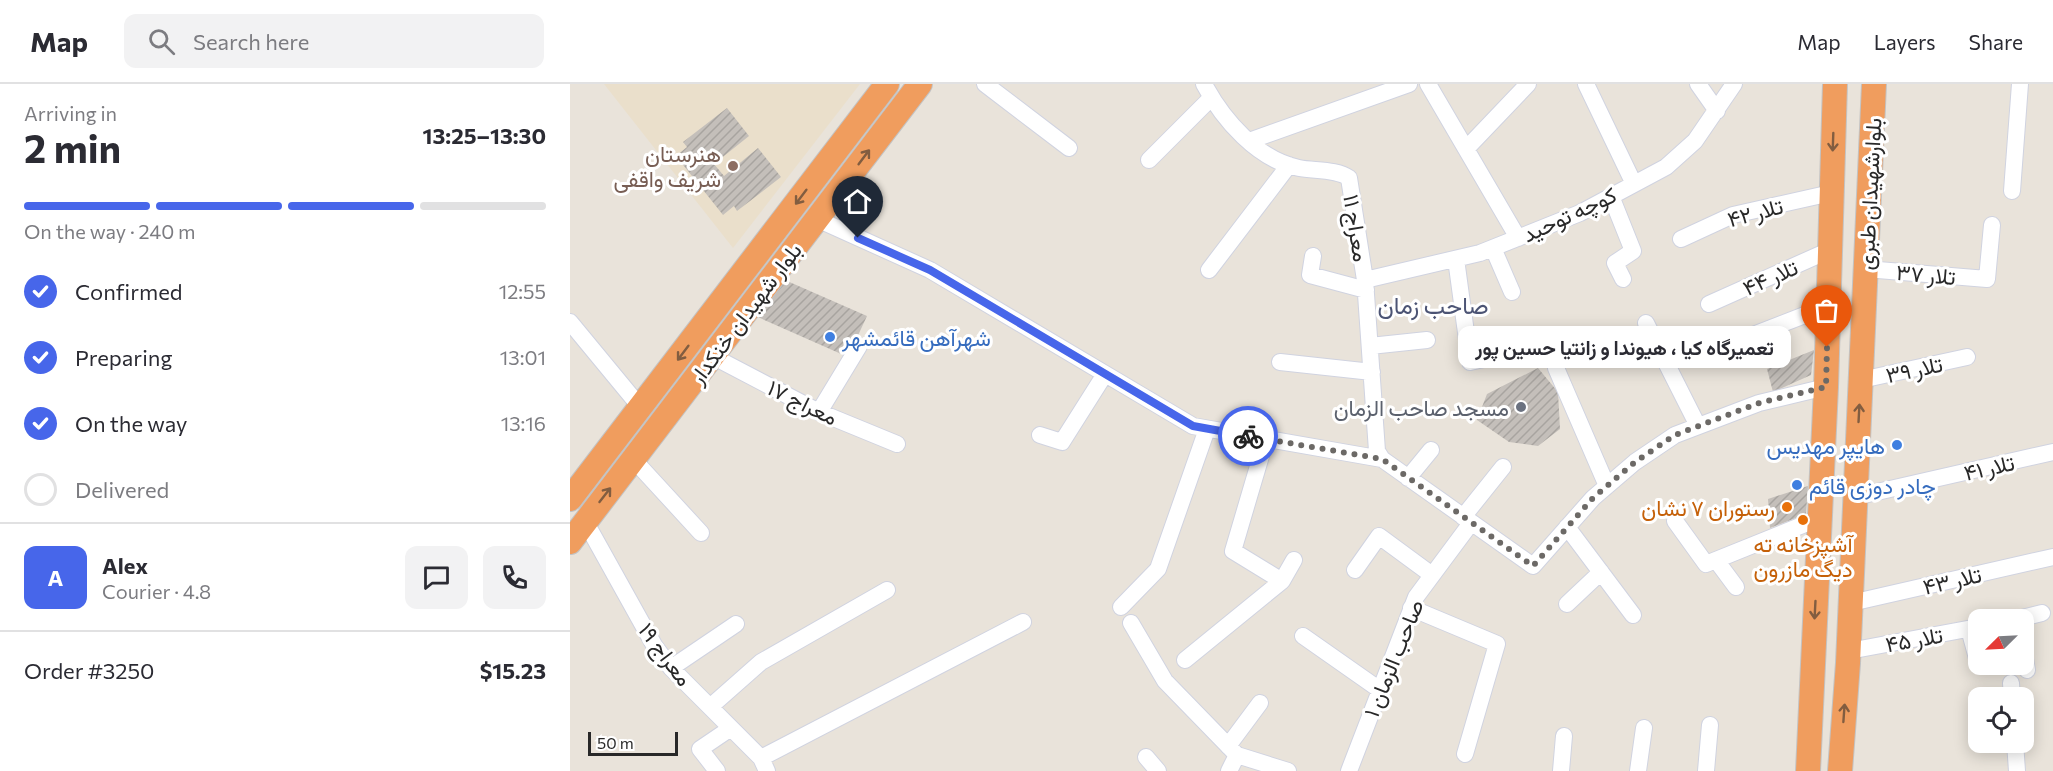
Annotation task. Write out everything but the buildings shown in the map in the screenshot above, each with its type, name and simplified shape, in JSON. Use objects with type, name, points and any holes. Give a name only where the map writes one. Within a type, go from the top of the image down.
[{"type":"highway","name":"بلوار شهیدان خنکدار","points":[[570,499],[887,84]]},
{"type":"highway","name":"بلوار شهیدان خنکدار","points":[[570,542],[920,84]]},
{"type":"highway","name":"بلوارشهیدان طبری","points":[[1808,771],[1826,387],[1835,84]]},
{"type":"highway","name":"بلوارشهیدان طبری","points":[[1840,771],[1849,651],[1874,84]]},
{"type":"street","points":[[985,84],[1070,148]]},
{"type":"street","points":[[1249,141],[1409,84]]},
{"type":"street","points":[[1466,149],[1528,84]]},
{"type":"street","points":[[1586,84],[1634,184]]},
{"type":"street","points":[[1698,84],[1717,111]]},
{"type":"street","name":"کوچه توحید","points":[[1366,285],[1493,248],[1580,213],[1634,184],[1665,167],[1695,141],[1734,84]]},
{"type":"street","points":[[2012,191],[2020,84]]},
{"type":"street","points":[[1435,87],[1466,149],[1518,238]]},
{"type":"street","points":[[1149,160],[1208,91]]},
{"type":"street","name":"معراج ۱۱","points":[[1208,91],[1249,141],[1263,154],[1289,165],[1349,178],[1366,285],[1377,451],[1382,459]]},
{"type":"street","points":[[1209,270],[1289,165]]},
{"type":"street","name":"تلار ۴۲","points":[[1681,239],[1733,215],[1832,193]]},
{"type":"street","points":[[1611,196],[1633,251],[1615,263],[1623,279]]},
{"type":"street","points":[[817,219],[930,270],[1193,426],[1382,459],[1533,566],[1607,486],[1635,462],[1675,435],[1759,403],[1826,387]]},
{"type":"street","name":"تلار ۳۷","points":[[1866,269],[1986,279],[1992,225]]},
{"type":"street","points":[[1493,248],[1512,292]]},
{"type":"street","name":"تلار ۴۴","points":[[1709,304],[1830,250]]},
{"type":"street","points":[[1313,256],[1310,275],[1366,285]]},
{"type":"street","points":[[1456,259],[1470,362],[1493,357]]},
{"type":"street","points":[[1743,339],[1828,306]]},
{"type":"street","points":[[570,322],[641,408]]},
{"type":"street","points":[[1646,323],[1698,426]]},
{"type":"street","points":[[1370,346],[1427,340]]},
{"type":"street","points":[[819,412],[859,346]]},
{"type":"street","name":"معراج ۱۷","points":[[712,356],[819,412],[897,444]]},
{"type":"street","name":"تلار ۳۹","points":[[1861,380],[1967,357]]},
{"type":"street","points":[[1280,362],[1372,372]]},
{"type":"street","points":[[1556,368],[1607,486]]},
{"type":"street","points":[[1040,435],[1062,442],[1105,374]]},
{"type":"street","points":[[1121,607],[1158,569],[1207,429]]},
{"type":"street","points":[[1266,439],[1233,551],[1281,581]]},
{"type":"street","points":[[1408,478],[1431,450]]},
{"type":"street","name":"تلار ۴۱","points":[[1855,497],[2053,452]]},
{"type":"street","points":[[633,459],[701,533]]},
{"type":"street","name":"صاحب الزمان ۱","points":[[1349,771],[1416,597],[1503,467]]},
{"type":"street","points":[[1675,520],[1706,564],[1820,518]]},
{"type":"street","name":"معراج ۱۹","points":[[585,521],[654,645],[671,668],[764,764]]},
{"type":"street","points":[[1567,527],[1633,615]]},
{"type":"street","points":[[1355,570],[1379,536],[1432,575]]},
{"type":"street","name":"تلار ۴۳","points":[[1851,603],[2053,557]]},
{"type":"street","points":[[1185,660],[1281,581],[1293,560]]},
{"type":"street","points":[[1716,560],[1736,587]]},
{"type":"street","points":[[1567,603],[1600,572]]},
{"type":"street","points":[[710,707],[761,662],[887,590]]},
{"type":"street","points":[[1412,608],[1497,644],[1465,754]]},
{"type":"street","points":[[2034,615],[2042,613]]},
{"type":"street","points":[[764,764],[1023,622]]},
{"type":"street","points":[[1131,623],[1165,681],[1232,750],[1288,771]]},
{"type":"street","points":[[671,668],[736,624]]},
{"type":"street","name":"تلار ۴۵","points":[[1849,651],[1968,629]]},
{"type":"street","points":[[1303,636],[1380,690]]},
{"type":"street","points":[[1229,771],[1232,750],[1260,703]]},
{"type":"street","points":[[1706,771],[1710,725]]},
{"type":"street","points":[[717,771],[700,749],[731,728]]},
{"type":"street","points":[[1638,771],[1644,728]]},
{"type":"street","points":[[1561,771],[1564,736]]},
{"type":"street","points":[[2016,753],[2017,771]]},
{"type":"street","points":[[1146,757],[1158,771]]},
{"type":"shaded area","name":"هنرستان شریف واقفی","points":[[604,84],[860,84],[733,248]]},
{"type":"way so far","points":[[1248,436],[1382,459],[1533,566],[1593,498],[1635,462],[1675,435],[1759,403],[1826,387],[1827,347]]},
{"type":"place","name":"هنرستان شریف واقفی","points":[[733,166]]},
{"type":"place","name":"شهرآهن قائمشهر","points":[[830,337]]},
{"type":"place","name":"تعمیرگاه کیا ، هیوندا و زانتیا حسین پور","points":[[1827,347]]},
{"type":"place","name":"مسجد صاحب الزمان","points":[[1521,407]]},
{"type":"place","name":"هایپر مهدیس","points":[[1897,445]]},
{"type":"place","name":"چادر دوزی قائم","points":[[1797,485]]},
{"type":"place","name":"رستوران ۷ نشان","points":[[1787,507]]},
{"type":"place","name":"آشپزخانه ته دیگ مازرون","points":[[1803,520]]},
{"type":"district","name":"صاحب زمان","points":[[1433,304]]},
{"type":"route","points":[[858,238],[930,270],[1193,426],[1248,436]]}]
